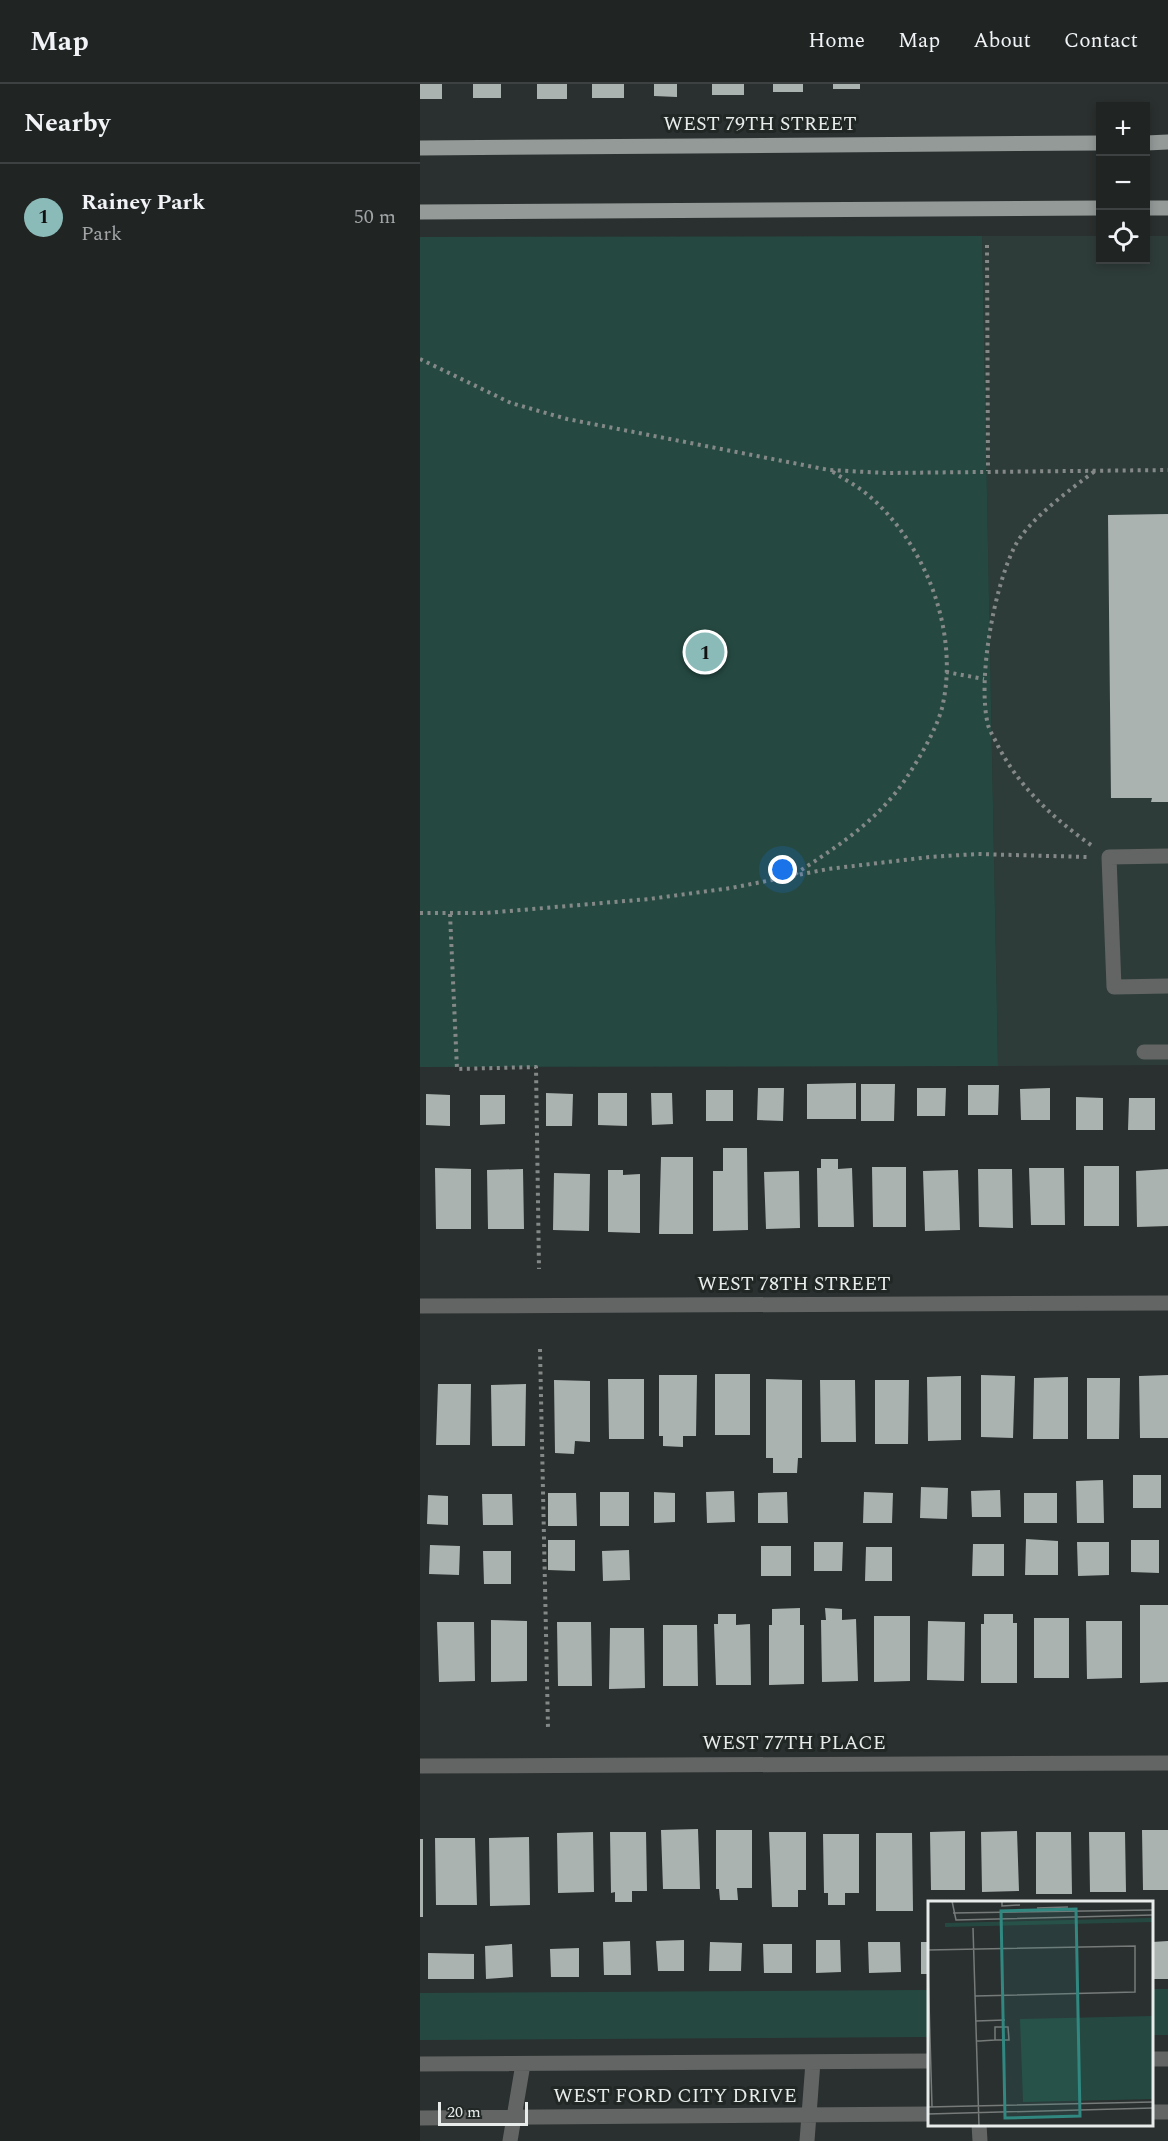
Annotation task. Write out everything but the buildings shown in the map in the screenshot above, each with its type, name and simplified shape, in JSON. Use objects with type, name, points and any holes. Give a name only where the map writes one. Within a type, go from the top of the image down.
[{"type":"main road","points":[[1150,143],[1168,142]]},
{"type":"main road","name":"WEST 79TH STREET","points":[[420,148],[1096,143]]},
{"type":"main road","points":[[420,212],[1096,208]]},
{"type":"main road","points":[[1150,208],[1168,208]]},
{"type":"street","points":[[1168,856],[1109,857],[1114,987],[1168,986]]},
{"type":"street","points":[[1144,1052],[1168,1052]]},
{"type":"street","name":"WEST 78TH STREET","points":[[420,1306],[1168,1303]]},
{"type":"street","name":"WEST 77TH PLACE","points":[[420,1766],[1168,1762]]},
{"type":"street","name":"WEST FORD CITY DRIVE","points":[[420,2064],[928,2061]]},
{"type":"street","points":[[807,2141],[813,2062]]},
{"type":"street","points":[[510,2141],[523,2064]]},
{"type":"street","name":"WEST FORD CITY DRIVE","points":[[420,2118],[928,2114]]},
{"type":"street","points":[[979,2126],[980,2141]]},
{"type":"path","points":[[987,245],[988,471]]},
{"type":"path","points":[[420,359],[459,380],[511,403],[567,420],[829,470],[886,473],[1168,470]]},
{"type":"path","points":[[792,876],[852,837],[880,810],[907,777],[941,708],[946,672],[946,642],[938,605],[912,548],[890,517],[867,494],[829,470]]},
{"type":"path","points":[[1096,470],[1052,503],[1016,544],[998,596],[984,679],[988,726],[1002,754],[1031,795],[1075,833],[1109,857]]},
{"type":"path","points":[[946,672],[984,679]]},
{"type":"path","points":[[420,913],[450,914],[649,899],[731,888],[880,862],[977,854],[1109,857]]},
{"type":"path","points":[[450,914],[457,1069],[537,1066],[539,1269]]},
{"type":"path","points":[[540,1349],[548,1728]]},
{"type":"shaded area","points":[[982,236],[1096,236],[1096,264],[1150,264],[1150,236],[1168,236],[1168,1065],[998,1066]]},
{"type":"green space","points":[[982,236],[998,1066],[420,1067],[420,237]]},
{"type":"green space","points":[[1153,1989],[1168,1989],[1168,2035],[1153,2035]]},
{"type":"green space","points":[[928,1990],[928,2037],[420,2040],[420,1993]]},
{"type":"place","name":"Rainey Park","points":[[705,652]]}]
